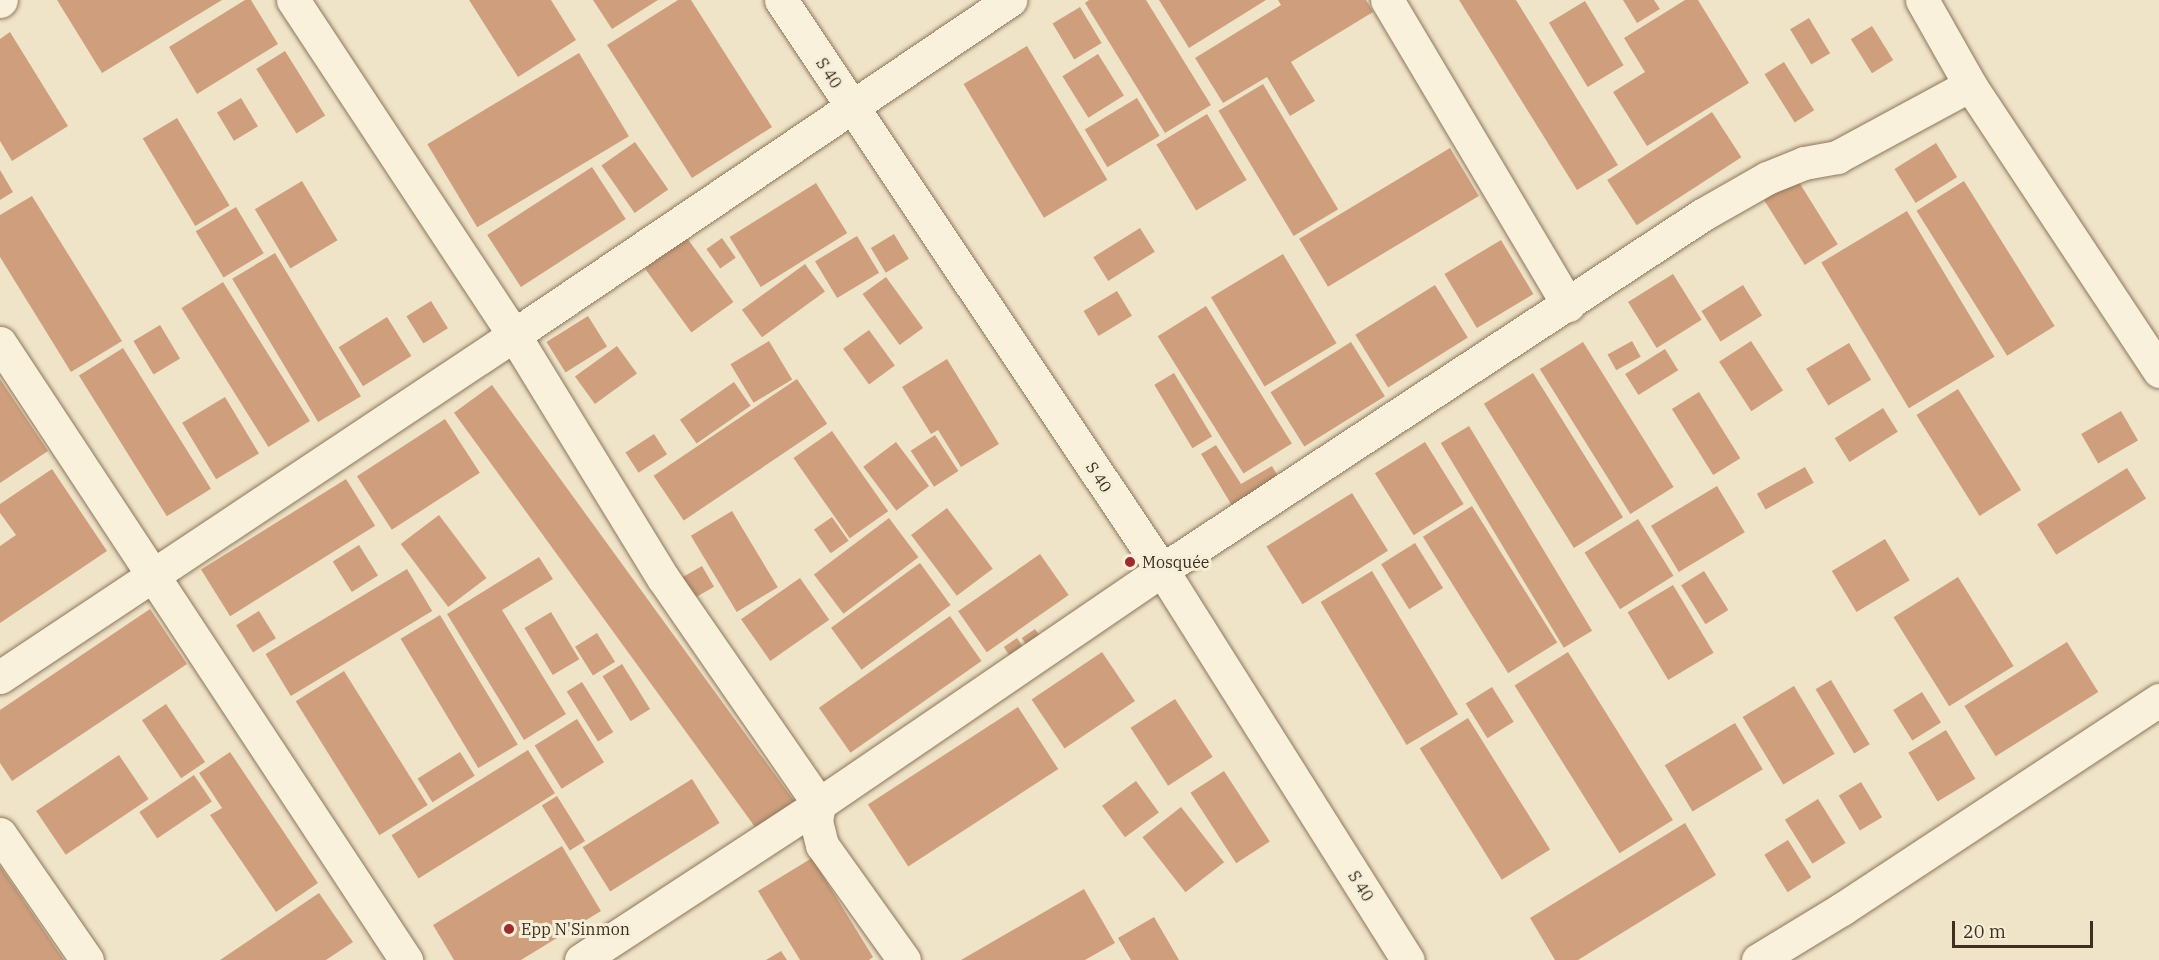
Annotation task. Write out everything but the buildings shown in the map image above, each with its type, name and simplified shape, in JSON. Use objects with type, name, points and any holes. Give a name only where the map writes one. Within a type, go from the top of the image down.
[{"type":"street","points":[[293,0],[514,335],[663,578],[819,804],[816,821],[822,845],[904,960]]},
{"type":"street","name":"S 40","points":[[782,0],[851,108],[1162,570],[1408,960]]},
{"type":"street","points":[[0,677],[514,335],[1010,0]]},
{"type":"street","points":[[1387,0],[1568,305]]},
{"type":"street","points":[[1922,0],[1970,84],[2159,371]]},
{"type":"street","points":[[581,960],[819,804],[1162,570],[1568,305],[1701,215],[1767,178],[1804,164],[1837,157],[1970,84]]},
{"type":"street","points":[[0,343],[406,960]]},
{"type":"street","points":[[1758,960],[1842,909],[2159,699]]},
{"type":"street","points":[[0,834],[87,960]]},
{"type":"place","name":"Mosquée","points":[[1130,562]]},
{"type":"place","name":"Epp N'Sinmon","points":[[509,929]]}]
